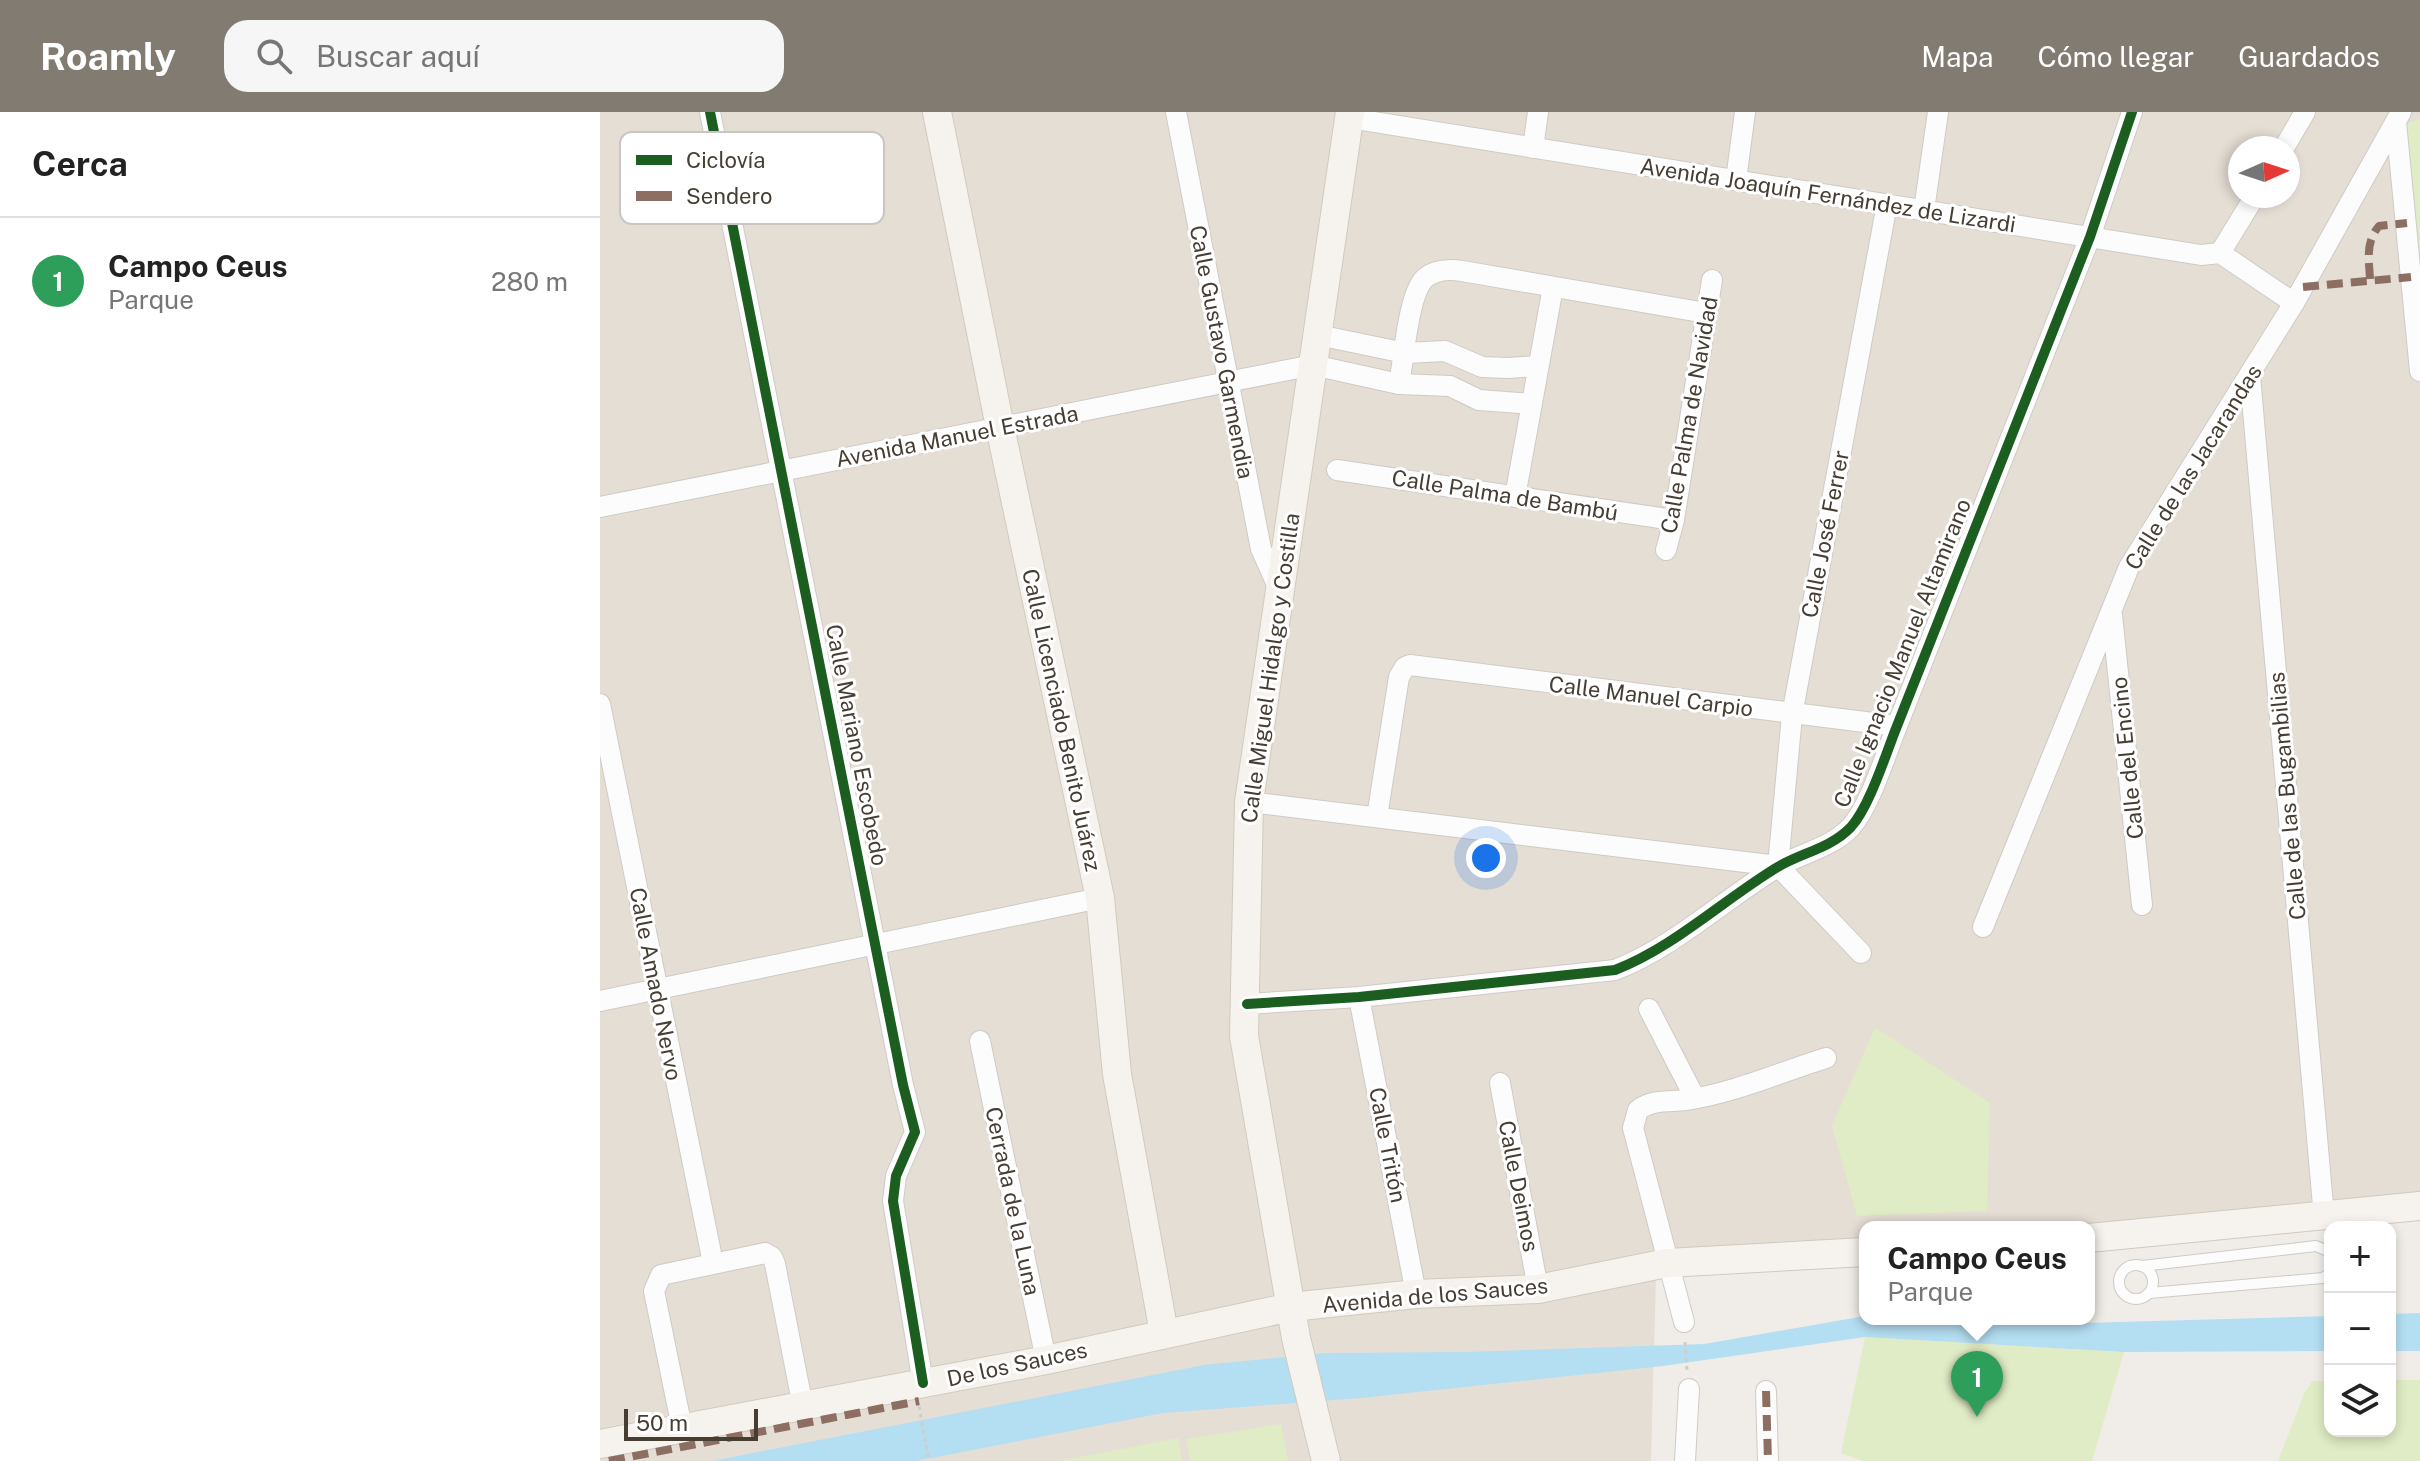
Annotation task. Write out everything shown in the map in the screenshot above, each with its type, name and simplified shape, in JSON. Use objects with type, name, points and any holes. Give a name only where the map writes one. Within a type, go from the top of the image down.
[{"type":"street","name":"Calle Mariano Escobedo","points":[[710,112],[714,132]]},
{"type":"street","name":"Calle Licenciado Benito Juárez","points":[[937,112],[1100,898],[1117,1074],[1164,1333]]},
{"type":"street","name":"Calle Gustavo Garmendia","points":[[1176,112],[1261,549],[1279,589]]},
{"type":"street","points":[[1533,148],[1538,112]]},
{"type":"street","points":[[1736,180],[1745,112]]},
{"type":"street","points":[[1924,210],[1938,112]]},
{"type":"street","name":"Calle Ignacio Manuel Altamirano","points":[[1247,1004],[1359,997],[1615,970],[1723,905],[1778,866],[1831,842],[1852,825],[1897,726],[2090,237],[2132,112]]},
{"type":"street","points":[[2291,136],[2305,112]]},
{"type":"street","name":"Avenida Joaquín Fernández de Lizardi","points":[[1349,115],[1533,148],[2201,255],[2220,253]]},
{"type":"street","name":"Calle Miguel Hidalgo y Costilla","points":[[1326,1460],[1296,1338],[1244,1036],[1249,802],[1349,115]]},
{"type":"street","points":[[2398,117],[2420,371]]},
{"type":"street","name":"Calle de las Jacarandas","points":[[1983,927],[2129,567],[2294,303],[2398,117]]},
{"type":"street","name":"Calle José Ferrer","points":[[1778,866],[1792,715],[1887,204]]},
{"type":"street","points":[[2248,208],[2220,253],[2294,303]]},
{"type":"street","name":"Calle Mariano Escobedo","points":[[732,224],[903,1085],[915,1123],[913,1142],[896,1176],[893,1201],[923,1383]]},
{"type":"street","points":[[1399,384],[1414,297],[1420,284],[1433,273],[1453,270],[1706,313]]},
{"type":"street","name":"Calle Palma de Navidad","points":[[1666,550],[1674,520],[1712,280]]},
{"type":"street","points":[[1515,497],[1553,287]]},
{"type":"street","points":[[1318,335],[1405,353],[1445,351],[1474,364],[1495,368],[1538,366]]},
{"type":"street","name":"Avenida Manuel Estrada","points":[[600,507],[1313,365]]},
{"type":"street","points":[[1313,365],[1399,384],[1443,385],[1479,400],[1532,404]]},
{"type":"street","name":"Calle de las Bugambilias","points":[[2250,376],[2324,1217]]},
{"type":"street","name":"Calle Palma de Bambú","points":[[1337,470],[1674,520]]},
{"type":"street","name":"Calle del Encino","points":[[2112,611],[2142,905]]},
{"type":"street","name":"Calle Manuel Carpio","points":[[1377,817],[1399,677],[1410,665],[1897,726]]},
{"type":"street","name":"Calle Amado Nervo","points":[[600,704],[713,1263]]},
{"type":"street","points":[[1249,802],[1778,866],[1861,953]]},
{"type":"street","points":[[600,1001],[1100,898]]},
{"type":"street","name":"Calle Tritón","points":[[1359,997],[1416,1294]]},
{"type":"street","points":[[1649,1009],[1695,1098]]},
{"type":"street","name":"Cerrada de la Luna","points":[[980,1041],[1046,1360]]},
{"type":"street","points":[[1684,1322],[1634,1120],[1638,1110],[1646,1104],[1695,1098],[1826,1058]]},
{"type":"street","name":"Calle Deimos","points":[[1500,1083],[1538,1289]]},
{"type":"street","points":[[2095,1238],[2420,1206]]},
{"type":"street","name":"Avenida de los Sauces","points":[[1291,1307],[1416,1294],[1538,1289],[1667,1263],[1859,1252]]},
{"type":"street","points":[[682,1428],[654,1291],[661,1275],[765,1253],[772,1257],[803,1407]]},
{"type":"street","name":"De los Sauces","points":[[600,1444],[1046,1360],[1291,1307]]},
{"type":"street","points":[[1685,1461],[1689,1389]]},
{"type":"street","points":[[1766,1391],[1768,1461]]},
{"type":"lane","points":[[2134,1235],[2139,1266],[2151,1275],[2152,1287],[2144,1297],[2131,1298],[2119,1283],[2124,1271],[2139,1266],[2316,1246],[2324,1249]]},
{"type":"lane","points":[[2149,1293],[2324,1277]]},
{"type":"path","points":[[1684,1322],[1689,1389]]},
{"type":"path","points":[[921,1415],[929,1461]]},
{"type":"shaded area","points":[[600,112],[2420,112],[2420,1212],[2095,1227],[2095,1221],[1859,1221],[1859,1260],[1656,1277],[1651,1461],[600,1461]]},
{"type":"green space","points":[[2420,119],[2420,272],[2406,124]]},
{"type":"green space","points":[[1875,1027],[1990,1103],[1987,1211],[1857,1216],[1832,1126]]},
{"type":"green space","points":[[1865,1337],[2124,1352],[2092,1461],[1862,1461],[1841,1453]]},
{"type":"green space","points":[[2396,1380],[2420,1380],[2420,1461],[2278,1461],[2312,1381],[2324,1381],[2324,1437],[2396,1437]]},
{"type":"green space","points":[[1281,1424],[1288,1461],[1190,1461],[1186,1439]]},
{"type":"green space","points":[[1178,1438],[1182,1461],[1059,1461]]},
{"type":"water","points":[[2420,1313],[2420,1351],[2396,1351],[2396,1314]]},
{"type":"water","points":[[2324,1316],[2324,1351],[2124,1352],[1865,1337],[1663,1366],[1361,1398],[1163,1413],[916,1461],[712,1461],[1204,1365],[1326,1353],[1704,1344],[1859,1317],[1859,1325],[2095,1325]]},
{"type":"marked path","points":[[2370,279],[2369,251],[2375,232],[2379,226],[2407,223]]},
{"type":"marked path","points":[[2303,287],[2411,277]]},
{"type":"marked path","points":[[1766,1391],[1768,1461]]},
{"type":"marked path","points":[[609,1461],[919,1401]]},
{"type":"cycle path","points":[[710,112],[714,132]]},
{"type":"cycle path","points":[[1247,1004],[1359,997],[1615,970],[1657,949],[1776,868],[1834,841],[1851,827],[1877,779],[2090,237],[2132,112]]},
{"type":"cycle path","points":[[732,224],[903,1085],[915,1132],[896,1176],[893,1201],[923,1383]]},
{"type":"place","name":"Campo Ceus","points":[[1977,1417]]}]
